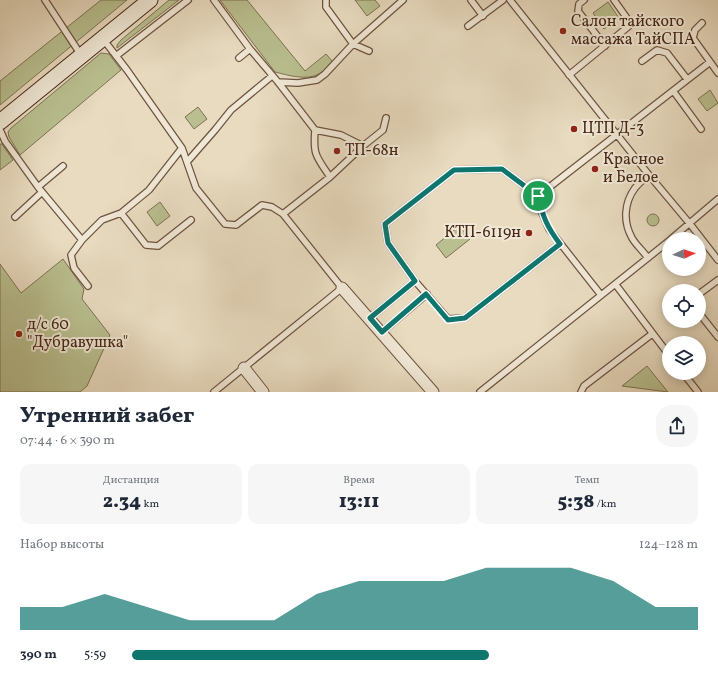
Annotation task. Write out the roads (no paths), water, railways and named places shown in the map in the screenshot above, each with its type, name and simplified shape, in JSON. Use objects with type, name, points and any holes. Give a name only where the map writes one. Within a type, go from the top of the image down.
[{"type":"main road","points":[[0,122],[150,0]]},
{"type":"street","points":[[342,288],[370,318],[433,392]]},
{"type":"street","points":[[244,368],[263,392]]},
{"type":"lane","points":[[45,0],[81,55]]},
{"type":"lane","points":[[116,56],[188,0]]},
{"type":"lane","points":[[214,0],[250,49],[315,130],[341,135],[363,146]]},
{"type":"lane","points":[[326,0],[326,7],[353,44],[368,51]]},
{"type":"lane","points":[[278,82],[298,83],[317,80],[325,74],[353,44],[403,0]]},
{"type":"lane","points":[[470,0],[483,16]]},
{"type":"lane","points":[[468,26],[503,0]]},
{"type":"lane","points":[[510,0],[718,260]]},
{"type":"lane","points":[[584,0],[579,4],[578,11],[605,46]]},
{"type":"lane","points":[[569,75],[629,26],[630,20],[614,0]]},
{"type":"lane","points":[[702,23],[695,30],[693,38],[718,73]]},
{"type":"lane","points":[[103,38],[182,148],[196,188],[225,224],[236,225],[262,205],[272,207],[283,214],[342,288],[214,392]]},
{"type":"lane","points":[[239,58],[250,49]]},
{"type":"lane","points":[[642,61],[657,50],[668,53],[688,79]]},
{"type":"lane","points":[[538,196],[674,92],[710,62]]},
{"type":"lane","points":[[187,162],[231,110],[272,76]]},
{"type":"lane","points":[[674,92],[701,129]]},
{"type":"lane","points":[[283,214],[330,177],[363,146],[383,130],[386,118]]},
{"type":"lane","points":[[0,130],[5,141],[40,190],[82,240]]},
{"type":"lane","points":[[315,130],[315,154],[330,177]]},
{"type":"lane","points":[[88,286],[74,268],[72,255],[82,240],[102,220],[121,213],[149,190],[182,148]]},
{"type":"lane","points":[[15,217],[63,166]]},
{"type":"lane","points":[[560,244],[465,318],[448,320],[415,281],[388,243],[385,224],[454,170],[502,169],[538,196],[542,214],[549,229],[602,295]]},
{"type":"lane","points":[[648,258],[632,238],[625,214],[629,199],[635,187],[649,175]]},
{"type":"lane","points":[[680,232],[718,200]]},
{"type":"lane","points":[[121,213],[146,245],[158,246],[191,220]]},
{"type":"lane","points":[[480,392],[616,285],[662,247]]},
{"type":"lane","points":[[706,289],[718,280]]},
{"type":"lane","points":[[370,318],[415,281]]},
{"type":"lane","points":[[616,285],[662,346]]},
{"type":"lane","points":[[382,332],[426,294]]},
{"type":"lane","points":[[706,322],[718,337]]},
{"type":"lane","points":[[581,392],[584,386],[652,334]]},
{"type":"lane","points":[[689,380],[698,392]]},
{"type":"place","name":"Салон тайского массажа ТайСПА","points":[[563,31]]},
{"type":"place","name":"ЦТП Д-3","points":[[574,129]]},
{"type":"place","name":"ТП-68н","points":[[337,151]]},
{"type":"place","name":"Красное и Белое","points":[[595,169]]},
{"type":"place","name":"КТП-6119н","points":[[529,233]]},
{"type":"place","name":"д/с 60 \"Дубравушка\"","points":[[19,334]]}]
